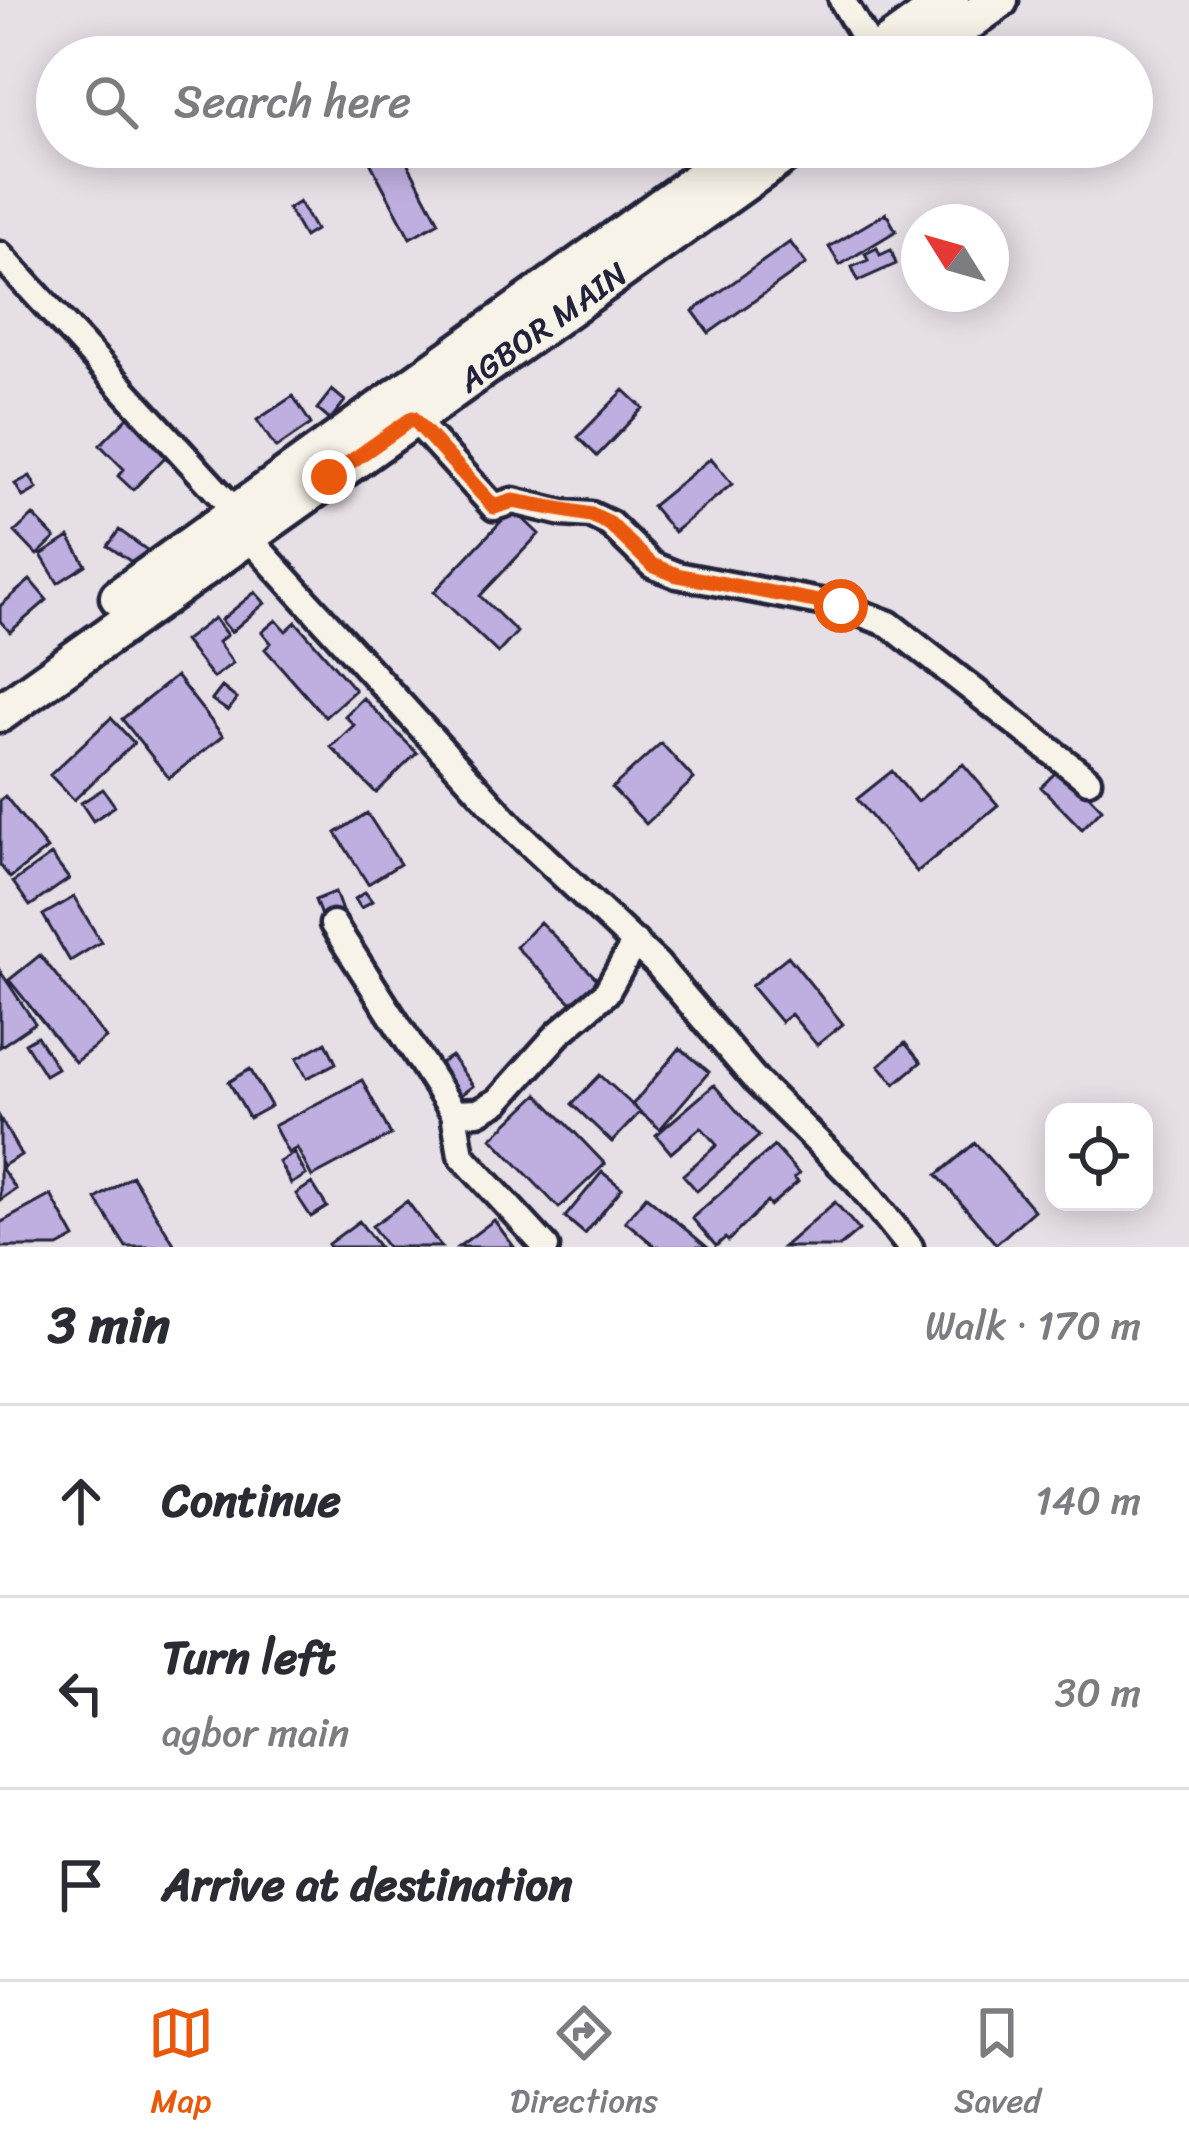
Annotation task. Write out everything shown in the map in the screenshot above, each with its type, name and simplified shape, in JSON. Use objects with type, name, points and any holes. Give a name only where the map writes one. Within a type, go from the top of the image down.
[{"type":"main road","points":[[900,36],[950,0]]},
{"type":"main road","points":[[948,36],[999,0]]},
{"type":"main road","name":"AGBOR MAIN","points":[[0,713],[242,524],[716,168]]},
{"type":"main road","name":"AGBOR MAIN","points":[[0,684],[413,418],[764,168]]},
{"type":"street","points":[[842,0],[862,36]]},
{"type":"street","points":[[0,255],[516,831],[635,942],[758,1083],[856,1181],[910,1247]]},
{"type":"street","points":[[413,418],[494,507],[513,501],[591,515],[610,524],[652,565],[677,575],[841,606],[889,624],[1088,780]]},
{"type":"street","points":[[333,925],[454,1113],[461,1155],[546,1247]]},
{"type":"street","points":[[454,1113],[478,1112],[498,1101],[558,1034],[606,993],[635,942]]},
{"type":"building","points":[[373,168],[410,168],[439,222],[410,238]]},
{"type":"building","points":[[299,202],[315,230],[304,237],[288,209]]},
{"type":"building","points":[[886,213],[896,231],[840,265],[829,247]]},
{"type":"building","points":[[790,242],[806,264],[709,333],[693,311]]},
{"type":"building","points":[[877,248],[880,255],[891,250],[896,264],[858,281],[852,267],[868,260],[865,254]]},
{"type":"building","points":[[332,390],[345,401],[330,420],[317,409]]},
{"type":"building","points":[[624,390],[643,408],[597,456],[578,437]]},
{"type":"building","points":[[293,396],[311,424],[276,448],[257,420]]},
{"type":"building","points":[[130,415],[169,453],[133,490],[118,476],[124,469],[100,445]]},
{"type":"building","points":[[711,458],[732,484],[674,532],[652,506]]},
{"type":"building","points":[[30,476],[37,489],[23,497],[15,484]]},
{"type":"building","points":[[513,509],[539,534],[480,596],[517,632],[498,653],[434,592]]},
{"type":"building","points":[[33,515],[55,538],[37,555],[15,532]]},
{"type":"building","points":[[119,530],[147,550],[136,565],[108,546]]},
{"type":"building","points":[[69,537],[86,565],[58,583],[41,555]]},
{"type":"building","points":[[30,580],[47,600],[10,632],[0,621],[0,606]]},
{"type":"building","points":[[255,592],[265,603],[231,632],[221,620]]},
{"type":"building","points":[[214,618],[227,635],[218,642],[233,663],[213,678],[184,641]]},
{"type":"building","points":[[276,620],[286,631],[296,622],[355,690],[325,717],[265,649],[271,643],[262,632]]},
{"type":"building","points":[[176,676],[223,736],[169,778],[122,719]]},
{"type":"building","points":[[222,687],[237,699],[228,711],[212,700]]},
{"type":"building","points":[[363,698],[417,753],[376,793],[331,747],[354,725],[345,716]]},
{"type":"building","points":[[111,718],[134,743],[74,800],[50,775]]},
{"type":"building","points":[[661,743],[694,779],[646,824],[612,788]]},
{"type":"building","points":[[963,764],[998,805],[917,872],[857,799],[892,771],[917,802]]},
{"type":"building","points":[[1061,767],[1102,809],[1082,829],[1041,787]]},
{"type":"building","points":[[103,789],[115,806],[93,821],[81,803]]},
{"type":"building","points":[[5,796],[47,849],[10,878],[0,865],[0,800]]},
{"type":"building","points":[[367,813],[400,864],[368,884],[336,833]]},
{"type":"building","points":[[51,855],[69,879],[30,906],[13,882]]},
{"type":"building","points":[[335,892],[343,914],[323,921],[315,900]]},
{"type":"building","points":[[365,892],[372,901],[361,908],[355,899]]},
{"type":"building","points":[[74,897],[101,942],[70,961],[43,915]]},
{"type":"building","points":[[540,922],[599,981],[575,1006],[516,947]]},
{"type":"building","points":[[40,955],[106,1038],[75,1062],[9,980]]},
{"type":"building","points":[[788,956],[843,1024],[817,1045],[791,1014],[781,1022],[751,986]]},
{"type":"building","points":[[0,971],[35,1023],[0,1047]]},
{"type":"building","points":[[37,1036],[57,1068],[45,1075],[25,1043]]},
{"type":"building","points":[[326,1042],[336,1063],[307,1078],[297,1058]]},
{"type":"building","points":[[905,1043],[921,1062],[895,1084],[879,1065]]},
{"type":"building","points":[[680,1048],[709,1072],[660,1129],[632,1105]]},
{"type":"building","points":[[451,1056],[473,1086],[451,1102],[429,1071]]},
{"type":"building","points":[[250,1069],[271,1106],[249,1118],[229,1082]]},
{"type":"building","points":[[600,1075],[640,1112],[612,1142],[572,1104]]},
{"type":"building","points":[[362,1080],[391,1135],[312,1177],[297,1148],[288,1153],[274,1126]]},
{"type":"building","points":[[714,1085],[759,1136],[697,1191],[683,1175],[717,1145],[701,1127],[671,1153],[656,1135]]},
{"type":"building","points":[[538,1094],[605,1164],[559,1208],[492,1138]]},
{"type":"building","points":[[0,1118],[21,1155],[3,1166],[0,1161]]},
{"type":"building","points":[[975,1143],[1034,1210],[996,1244],[937,1175]]},
{"type":"building","points":[[774,1146],[799,1174],[794,1178],[798,1182],[716,1246],[692,1218]]},
{"type":"building","points":[[294,1153],[306,1175],[291,1184],[279,1162]]},
{"type":"building","points":[[0,1166],[16,1189],[0,1200]]},
{"type":"building","points":[[602,1172],[622,1188],[585,1234],[565,1217]]},
{"type":"building","points":[[132,1176],[176,1247],[126,1247],[96,1199]]},
{"type":"building","points":[[312,1183],[327,1207],[311,1217],[296,1194]]},
{"type":"building","points":[[51,1195],[75,1238],[58,1247],[0,1247],[0,1223]]},
{"type":"building","points":[[646,1196],[707,1247],[656,1247],[625,1221]]},
{"type":"building","points":[[407,1201],[441,1247],[387,1247],[372,1226]]},
{"type":"building","points":[[835,1202],[859,1230],[839,1247],[783,1247]]},
{"type":"building","points":[[494,1220],[514,1247],[458,1247]]},
{"type":"building","points":[[359,1221],[379,1247],[330,1247],[328,1244]]},
{"type":"route","points":[[329,477],[413,418],[494,507],[513,501],[591,515],[610,524],[652,565],[677,575],[841,606]]}]
